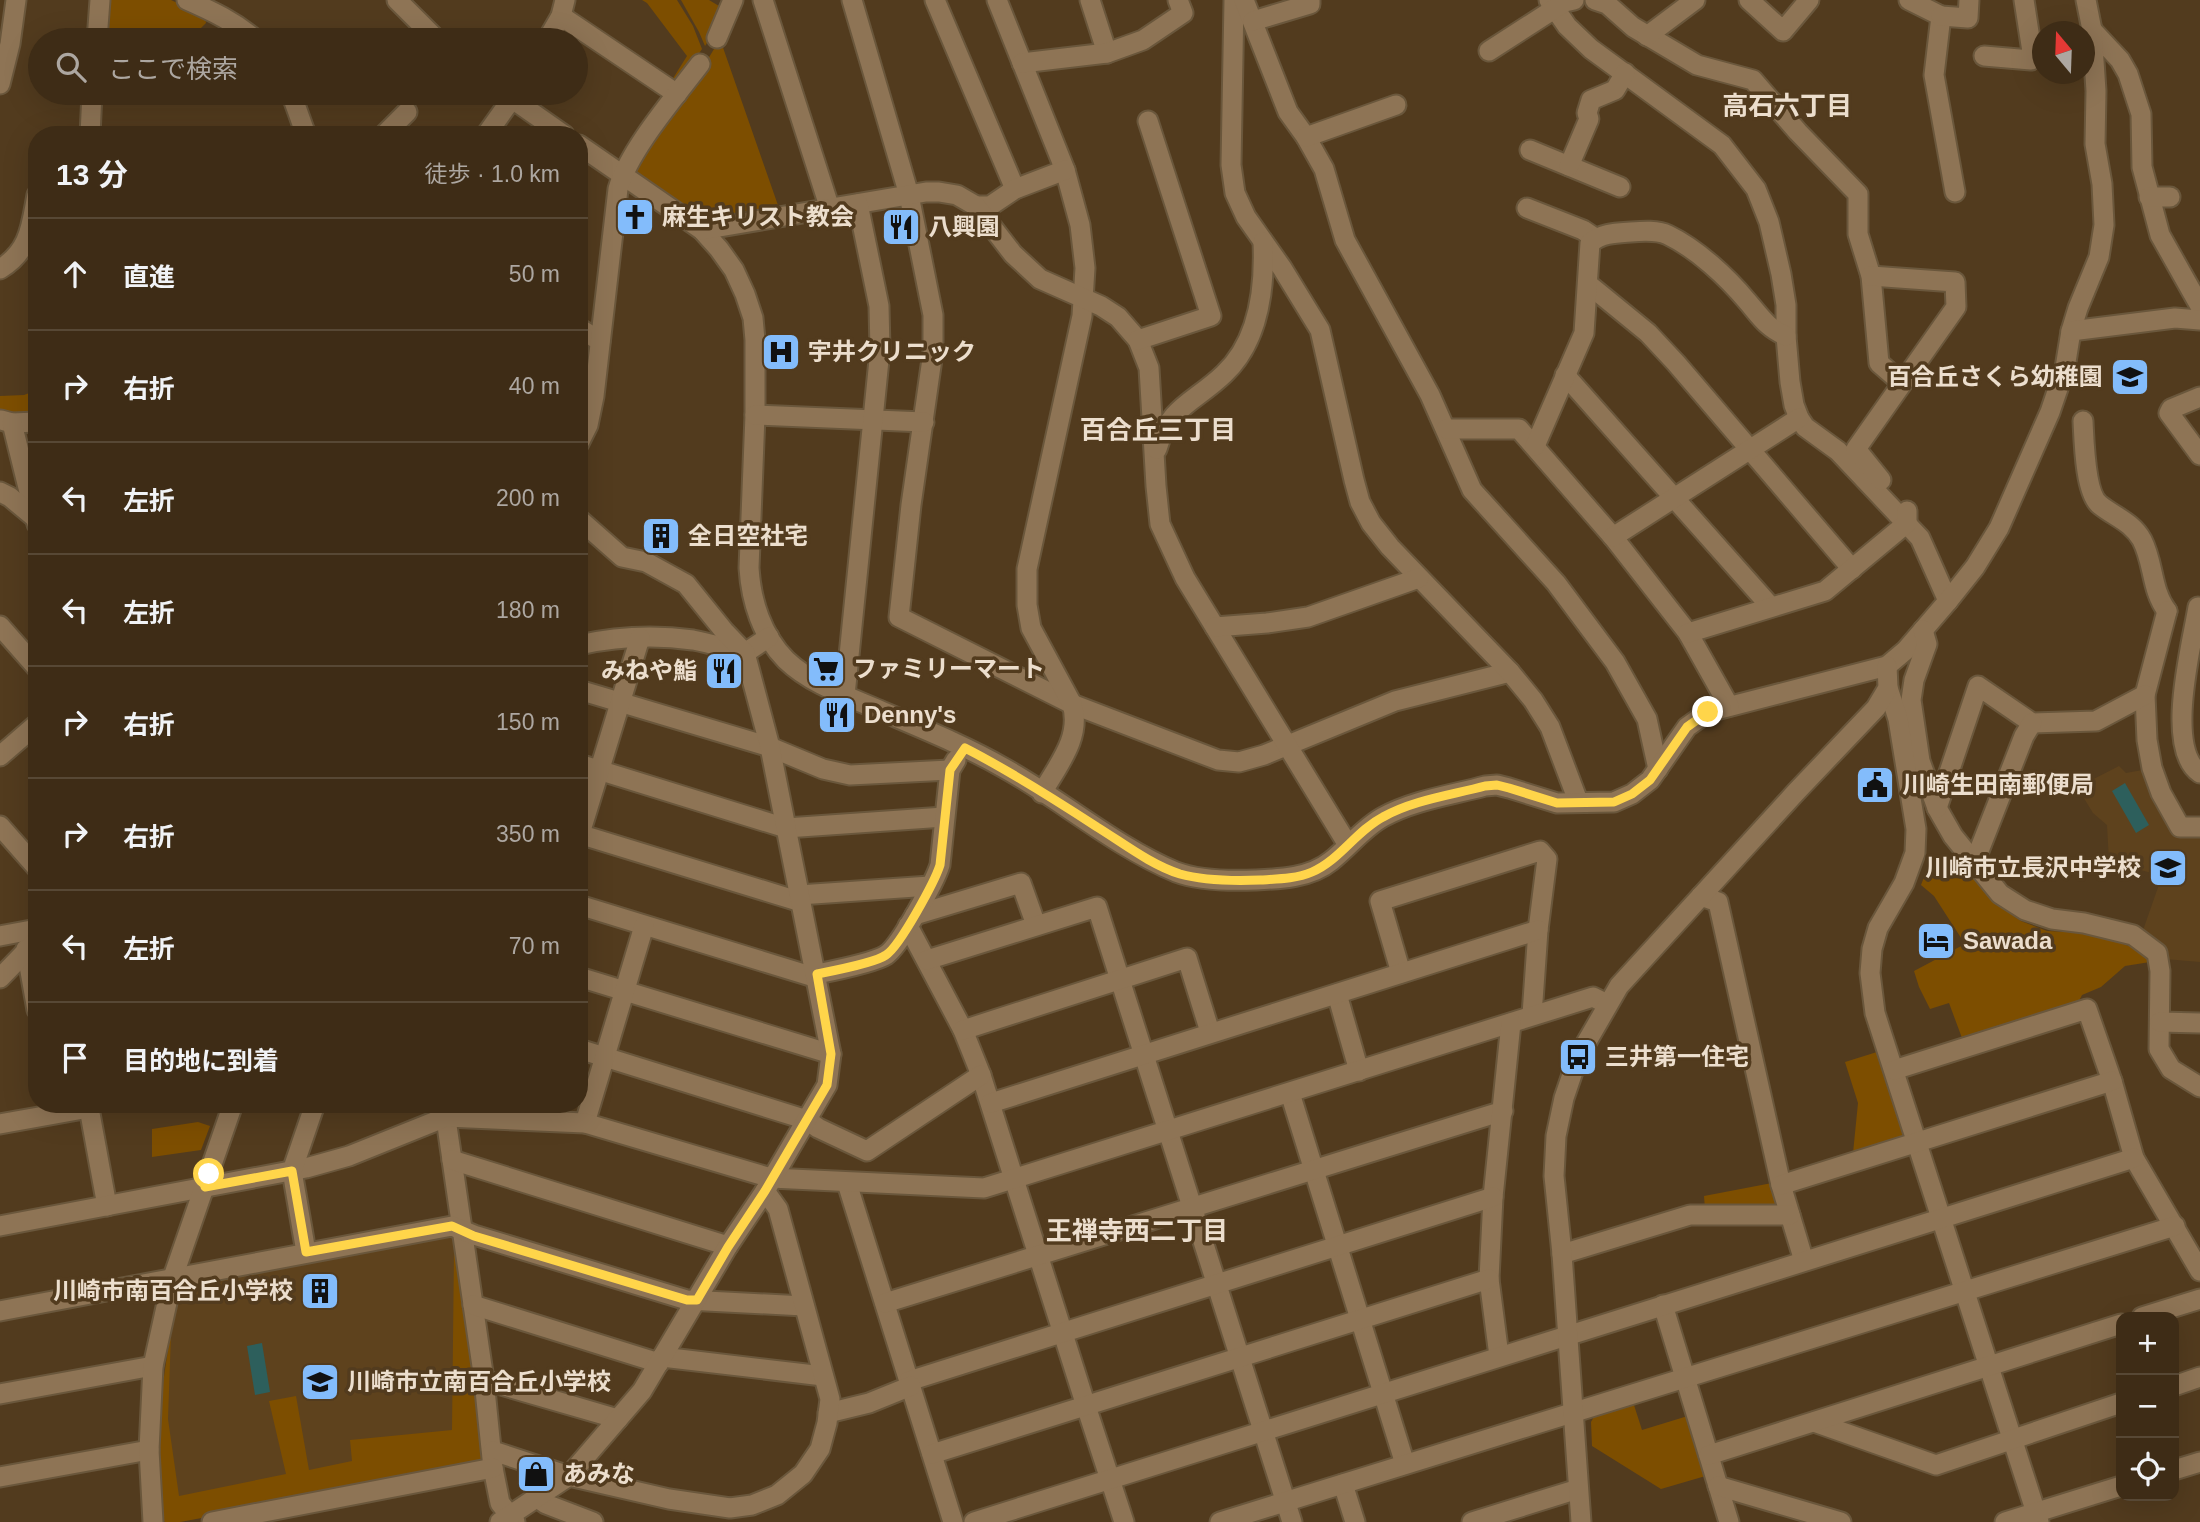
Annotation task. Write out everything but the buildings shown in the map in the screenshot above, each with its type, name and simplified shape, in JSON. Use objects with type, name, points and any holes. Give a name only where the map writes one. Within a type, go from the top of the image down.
[{"type":"street","points":[[0,84],[10,44],[16,0]]},
{"type":"street","points":[[98,28],[100,0]]},
{"type":"street","points":[[187,0],[227,7],[243,28]]},
{"type":"street","points":[[397,0],[425,28]]},
{"type":"street","points":[[717,38],[733,0]]},
{"type":"street","points":[[763,0],[830,209]]},
{"type":"street","points":[[852,0],[909,195],[933,315],[933,352],[911,505],[899,617],[1072,704],[1218,760],[1239,762],[1395,701],[1510,671]]},
{"type":"street","points":[[936,0],[1015,189]]},
{"type":"street","points":[[997,0],[1065,170],[1080,225],[1085,268],[1084,299],[1055,448],[1027,569],[1027,604],[1031,628],[1076,716],[1073,738],[1042,793]]},
{"type":"street","points":[[1090,0],[1107,53]]},
{"type":"street","points":[[1022,63],[1107,53],[1143,40],[1183,13],[1178,0]]},
{"type":"street","points":[[1234,0],[1231,165],[1235,193],[1246,217],[1320,330],[1360,502],[1371,523],[1419,578],[1510,671],[1533,700],[1550,727],[1578,801]]},
{"type":"street","points":[[1244,0],[1288,112],[1324,169],[1345,240],[1430,395],[1472,490],[1556,583],[1615,662],[1647,719],[1658,769]]},
{"type":"street","points":[[1253,21],[1310,4],[1310,0]]},
{"type":"street","points":[[1489,51],[1552,5],[1574,0]]},
{"type":"street","points":[[1647,36],[1695,0]]},
{"type":"street","points":[[1749,0],[1783,31],[1809,0]]},
{"type":"street","points":[[1909,0],[1941,16],[1968,18],[1969,0]]},
{"type":"street","points":[[1984,56],[2033,58],[2024,0]]},
{"type":"street","points":[[2085,0],[2090,21]]},
{"type":"street","points":[[1604,1],[1633,27],[1697,65],[1754,80],[1798,132],[1858,194],[1858,234],[1871,276],[1879,363],[1902,383]]},
{"type":"street","points":[[1552,5],[1567,26],[1591,49],[1722,145],[1756,189],[1769,222],[1781,274],[1786,304],[1790,382],[1799,418],[1805,428],[1838,451],[1920,538],[1948,601]]},
{"type":"street","points":[[553,28],[563,8],[677,94]]},
{"type":"street","points":[[1941,16],[1934,75],[1955,192]]},
{"type":"street","points":[[2095,33],[2124,67],[2141,114],[2142,167],[2160,234],[2200,306]]},
{"type":"street","points":[[588,425],[622,174],[700,64]]},
{"type":"street","points":[[1569,166],[1589,119],[1587,113],[1591,100],[1615,90],[1625,73]]},
{"type":"street","points":[[588,151],[702,230],[734,271],[745,294],[753,318],[755,340],[749,568],[751,593],[769,637],[780,654],[811,680],[1005,768],[1150,860],[1180,873],[1220,880],[1287,878],[1310,873],[1329,863],[1382,817],[1401,809],[1485,786],[1497,785],[1557,803],[1614,802],[1632,794],[1650,780],[1687,727],[1708,712],[1887,666],[1906,650],[1975,567],[2000,528],[2050,412],[2065,368],[2071,331],[2099,257],[2104,225],[2102,184],[2095,144],[2095,76]]},
{"type":"street","points":[[90,126],[91,105]]},
{"type":"street","points":[[295,105],[303,126]]},
{"type":"street","points":[[491,126],[504,105]]},
{"type":"street","points":[[524,105],[553,126]]},
{"type":"street","points":[[1306,137],[1396,105]]},
{"type":"street","points":[[393,126],[407,112]]},
{"type":"street","points":[[1138,340],[1211,316],[1149,121]]},
{"type":"street","points":[[1530,150],[1620,187]]},
{"type":"street","points":[[976,206],[990,206],[1015,189],[1065,170]]},
{"type":"street","points":[[702,230],[939,191],[957,195],[976,206],[1024,266],[1040,279],[1118,317],[1138,340],[1149,368],[1160,524],[1168,544],[1185,578],[1348,845]]},
{"type":"street","points":[[2149,197],[2170,197]]},
{"type":"street","points":[[845,695],[880,350],[879,306],[858,204]]},
{"type":"street","points":[[1527,208],[1583,230],[1595,238]]},
{"type":"street","points":[[1535,446],[1584,333],[1590,243],[1595,238],[1605,234],[1638,232],[1668,235],[1713,265],[1772,330],[1786,336]]},
{"type":"street","points":[[0,269],[15,259],[28,238]]},
{"type":"street","points":[[1155,457],[1168,421],[1223,375],[1249,340],[1261,293],[1263,241]]},
{"type":"street","points":[[1871,276],[1955,282],[1956,307],[1856,449],[1906,511],[1907,523]]},
{"type":"street","points":[[1588,284],[1648,333],[1676,363],[1852,569]]},
{"type":"street","points":[[2071,331],[2175,318],[2200,320]]},
{"type":"street","points":[[588,334],[600,341]]},
{"type":"street","points":[[1565,375],[1771,607]]},
{"type":"street","points":[[2200,397],[2171,409],[2169,413],[2200,454]]},
{"type":"street","points":[[755,415],[924,422]]},
{"type":"street","points":[[1614,537],[1799,418]]},
{"type":"street","points":[[28,422],[6,421],[28,494]]},
{"type":"street","points":[[2083,421],[2084,447],[2093,496],[2098,504],[2136,530],[2147,553],[2159,600],[2167,611]]},
{"type":"street","points":[[1446,429],[1519,429],[1614,537],[1688,633],[1729,706]]},
{"type":"street","points":[[0,492],[28,513]]},
{"type":"street","points":[[1688,633],[1825,591],[1907,523]]},
{"type":"street","points":[[445,1113],[493,1459],[500,1503],[508,1519],[569,1475],[642,1391],[827,1085],[831,1054],[770,747],[745,653],[686,583],[646,562],[622,557],[588,527]]},
{"type":"street","points":[[1215,627],[1308,617],[1419,578]]},
{"type":"street","points":[[2167,611],[2180,605],[2199,607],[2181,710],[2181,734],[2191,766],[2200,773]]},
{"type":"street","points":[[2167,611],[2145,695],[2147,740],[2152,768],[2161,793],[2180,827],[2200,827]]},
{"type":"street","points":[[0,626],[28,658]]},
{"type":"street","points":[[1923,630],[1927,643],[1913,680],[1911,700],[1920,761],[1937,808],[1953,836],[2000,894],[2025,910],[2052,919],[2084,923],[2133,935],[2157,953],[2160,971],[2159,1049],[2171,1069],[2200,1087]]},
{"type":"street","points":[[588,643],[640,638],[692,640],[745,653],[769,637]]},
{"type":"street","points":[[588,809],[640,638]]},
{"type":"street","points":[[1887,666],[1888,688],[1898,719],[1916,829],[1914,853],[1904,884],[1878,928],[1870,960],[1872,1001],[2037,1517]]},
{"type":"street","points":[[1937,808],[1978,686],[2032,723],[2096,721],[2145,695]]},
{"type":"street","points":[[1581,1522],[1554,1176],[1556,1136],[1564,1098],[1578,1057],[1619,986],[1875,708],[1888,688]]},
{"type":"street","points":[[588,693],[770,747],[823,769],[850,775],[950,770]]},
{"type":"street","points":[[1975,861],[2024,736],[2032,723]]},
{"type":"street","points":[[1,753],[28,731]]},
{"type":"street","points":[[588,908],[817,976],[887,955],[936,878],[940,865],[950,770],[965,748]]},
{"type":"street","points":[[588,767],[786,828],[944,817]]},
{"type":"street","points":[[0,826],[28,858]]},
{"type":"street","points":[[588,837],[800,899],[930,886]]},
{"type":"street","points":[[1401,973],[1380,901],[1540,851],[1547,859],[1538,930],[1532,1016]]},
{"type":"street","points":[[0,856],[22,852]]},
{"type":"street","points":[[911,921],[1021,883],[1036,925]]},
{"type":"street","points":[[1701,895],[1718,902],[1782,1185],[1804,1261]]},
{"type":"street","points":[[927,960],[1097,907],[1292,1522]]},
{"type":"street","points":[[911,921],[927,960],[963,1030],[991,1102],[1124,1522]]},
{"type":"street","points":[[585,1123],[644,926]]},
{"type":"street","points":[[991,1102],[1538,930]]},
{"type":"street","points":[[0,936],[28,931]]},
{"type":"street","points":[[0,978],[28,947]]},
{"type":"street","points":[[963,1030],[1187,958],[1210,1032]]},
{"type":"street","points":[[588,980],[831,1054]]},
{"type":"street","points":[[1337,994],[1359,1071]]},
{"type":"street","points":[[477,1113],[585,1123],[768,1184],[847,1183],[984,1188],[1593,997],[1607,1004]]},
{"type":"street","points":[[1894,1070],[2087,1009],[2134,1158],[2200,1271]]},
{"type":"street","points":[[2160,1022],[2200,1023]]},
{"type":"street","points":[[1499,1356],[1489,1279],[1493,1197],[1511,1023]]},
{"type":"street","points":[[588,1052],[807,1120],[867,1151],[981,1075]]},
{"type":"street","points":[[1782,1185],[2112,1082]]},
{"type":"street","points":[[1290,1093],[1405,1464]]},
{"type":"street","points":[[886,1303],[1503,1111]]},
{"type":"street","points":[[0,1124],[53,1113]]},
{"type":"street","points":[[88,1113],[107,1206]]},
{"type":"street","points":[[153,1522],[149,1450],[153,1366],[172,1280],[230,1113]]},
{"type":"street","points":[[306,1252],[292,1171],[312,1113]]},
{"type":"street","points":[[0,1226],[292,1171],[349,1156],[439,1113]]},
{"type":"street","points":[[974,1522],[2134,1158]]},
{"type":"street","points":[[452,1160],[728,1247]]},
{"type":"street","points":[[847,1183],[953,1522]]},
{"type":"street","points":[[212,1522],[238,1520],[493,1459],[669,1499],[730,1508],[752,1505],[777,1495],[803,1474],[820,1449],[830,1399],[778,1209],[768,1184]]},
{"type":"street","points":[[828,1413],[869,1403],[910,1384],[1062,1333],[1493,1197]]},
{"type":"street","points":[[1562,1254],[1690,1215],[1790,1215]]},
{"type":"street","points":[[0,1311],[452,1226],[687,1300],[804,1306]]},
{"type":"street","points":[[1220,1522],[2175,1226]]},
{"type":"street","points":[[932,1454],[1489,1279]]},
{"type":"street","points":[[2158,1312],[2200,1299]]},
{"type":"street","points":[[473,1305],[660,1360],[823,1376]]},
{"type":"street","points":[[1663,1305],[1730,1522]]},
{"type":"street","points":[[1709,1455],[2116,1326]]},
{"type":"street","points":[[0,1394],[153,1366]]},
{"type":"street","points":[[2179,1384],[2200,1377]]},
{"type":"street","points":[[484,1380],[618,1419]]},
{"type":"street","points":[[1814,1422],[1936,1465],[2116,1406]]},
{"type":"street","points":[[0,1477],[149,1450]]},
{"type":"street","points":[[2179,1468],[2200,1462]]},
{"type":"street","points":[[1343,1484],[1355,1522]]},
{"type":"street","points":[[1718,1486],[1841,1522]]},
{"type":"street","points":[[2005,1522],[2037,1517],[2116,1488]]},
{"type":"street","points":[[1472,1522],[1578,1489]]},
{"type":"street","points":[[536,1497],[546,1504],[593,1522]]},
{"type":"shaded area","points":[[105,0],[171,0],[205,16],[206,23],[201,28],[104,28]]},
{"type":"shaded area","points":[[642,0],[677,0],[693,26],[702,49],[678,84],[672,80],[687,56]]},
{"type":"shaded area","points":[[681,0],[709,0],[724,9],[705,46],[699,32]]},
{"type":"shaded area","points":[[720,39],[780,211],[707,221],[633,169]]},
{"type":"shaded area","points":[[28,393],[28,414],[0,413],[0,396]]},
{"type":"shaded area","name":"川崎市立長沢中学校","points":[[2119,766],[2126,773],[2148,769],[2151,781],[2200,834],[2200,962],[2165,959],[2141,936],[2162,876],[2109,861],[2107,825],[2093,813],[2082,795],[2080,786]]},
{"type":"shaded area","points":[[1964,866],[1991,900],[2021,921],[2047,931],[2088,933],[2129,946],[2150,957],[2150,962],[2125,966],[2101,987],[2082,995],[2078,1003],[1962,1038],[1949,1003],[1930,1009],[1914,971],[1965,944],[1934,896],[1921,885],[1928,867]]},
{"type":"shaded area","points":[[1877,1052],[1903,1136],[1853,1153],[1858,1103],[1845,1062]]},
{"type":"shaded area","points":[[198,1122],[210,1126],[201,1150],[152,1157],[152,1129]]},
{"type":"shaded area","points":[[1772,1183],[1777,1208],[1705,1209],[1704,1196]]},
{"type":"shaded area","name":"川崎市立南百合丘小学校","points":[[452,1234],[457,1239],[481,1466],[180,1522],[163,1520],[159,1457],[167,1355],[181,1288],[188,1283]]},
{"type":"shaded area","points":[[454,1250],[459,1250],[487,1460],[481,1466],[180,1522],[163,1520],[159,1473],[160,1427],[171,1334],[168,1419],[179,1496],[286,1474],[269,1401],[296,1396],[309,1470],[352,1461],[350,1440],[452,1430]]},
{"type":"shaded area","points":[[1633,1402],[1642,1430],[1691,1415],[1709,1475],[1661,1489],[1592,1446],[1591,1422],[1596,1413]]},
{"type":"water","points":[[2125,783],[2149,825],[2136,833],[2112,791]]},
{"type":"water","points":[[262,1343],[270,1392],[255,1395],[247,1346]]},
{"type":"place","name":"麻生キリスト教会","points":[[635,217]]},
{"type":"place","name":"八興園","points":[[901,227]]},
{"type":"place","name":"宇井クリニック","points":[[781,352]]},
{"type":"place","name":"百合丘さくら幼稚園","points":[[2130,377]]},
{"type":"place","name":"全日空社宅","points":[[661,536]]},
{"type":"place","name":"ファミリーマート","points":[[826,669]]},
{"type":"place","name":"みねや鮨","points":[[724,671]]},
{"type":"place","name":"Denny's","points":[[837,715]]},
{"type":"place","name":"川崎生田南郵便局","points":[[1875,785]]},
{"type":"place","name":"川崎市立長沢中学校","points":[[2168,868]]},
{"type":"place","name":"Sawada","points":[[1936,941]]},
{"type":"place","name":"三井第一住宅","points":[[1578,1057]]},
{"type":"place","name":"川崎市南百合丘小学校","points":[[320,1291]]},
{"type":"place","name":"川崎市立南百合丘小学校","points":[[320,1382]]},
{"type":"place","name":"あみな","points":[[536,1474]]},
{"type":"district","name":"高石六丁目","points":[[1787,106]]},
{"type":"district","name":"百合丘三丁目","points":[[1158,430]]},
{"type":"district","name":"王禅寺西二丁目","points":[[1137,1231]]},
{"type":"route","points":[[209,1174],[205,1187],[292,1171],[306,1252],[452,1226],[474,1236],[687,1300],[697,1300],[827,1085],[831,1054],[817,974],[887,955],[908,926],[936,878],[940,865],[950,770],[965,748],[1005,768],[1150,860],[1180,873],[1220,880],[1253,880],[1287,878],[1310,873],[1329,863],[1382,817],[1401,809],[1485,786],[1497,785],[1557,803],[1614,802],[1632,794],[1650,780],[1687,727],[1708,712]]}]
